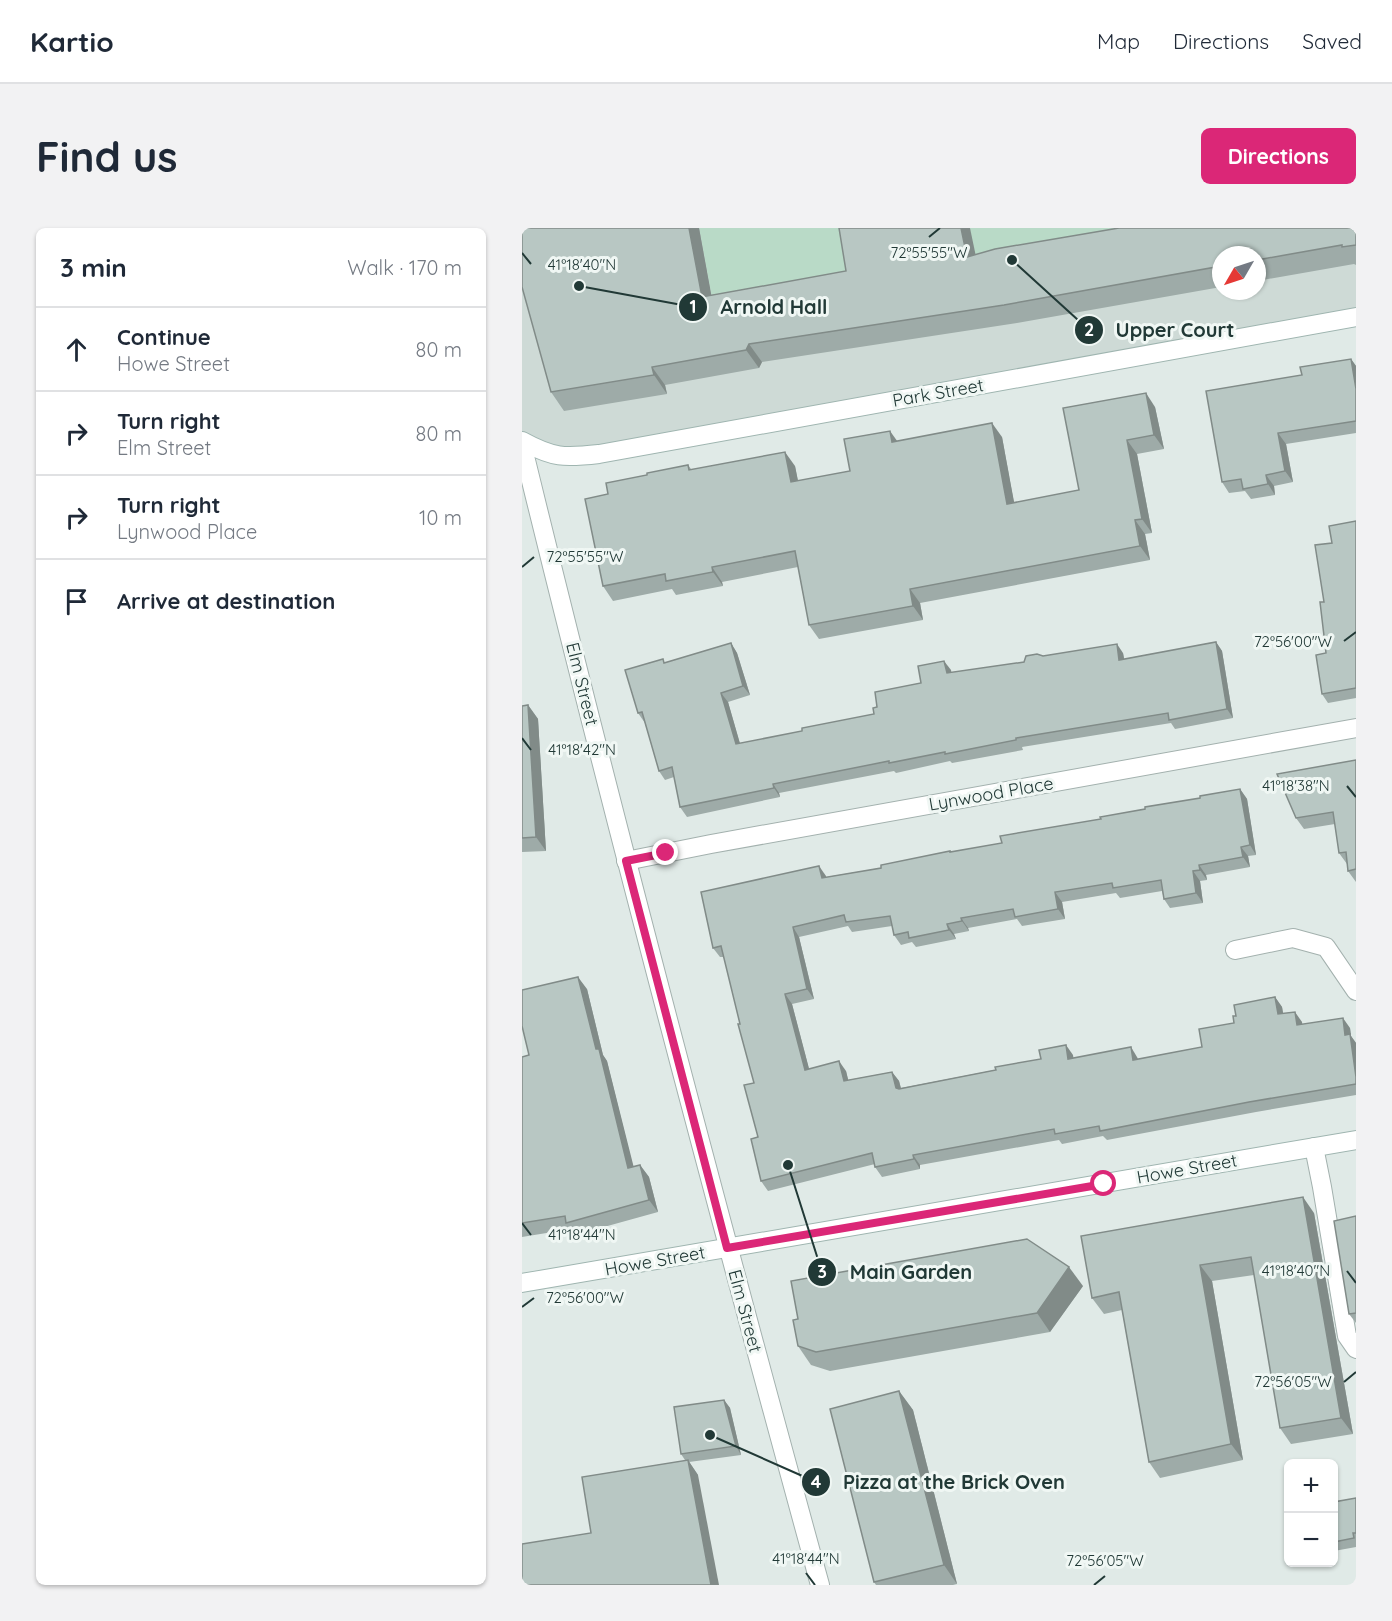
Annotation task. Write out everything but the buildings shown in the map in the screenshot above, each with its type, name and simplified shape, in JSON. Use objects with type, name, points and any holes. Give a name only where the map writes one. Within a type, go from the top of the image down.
[{"type":"street","name":"Park Street","points":[[522,442],[541,451],[568,457],[599,454],[1356,317]]},
{"type":"street","name":"Elm Street","points":[[522,442],[626,861],[727,1248],[820,1585]]},
{"type":"street","name":"Lynwood Place","points":[[626,861],[711,843],[1356,728]]},
{"type":"street","points":[[1235,950],[1293,938],[1326,947],[1356,991]]},
{"type":"street","name":"Howe Street","points":[[522,1283],[1356,1140]]},
{"type":"street","points":[[1314,1147],[1347,1336],[1356,1349]]},
{"type":"shaded area","points":[[522,228],[1356,228],[1356,317],[599,454],[522,441]]},
{"type":"green space","points":[[699,228],[848,228],[871,294],[718,331]]},
{"type":"green space","points":[[970,228],[1240,228],[971,277]]},
{"type":"place","name":"Upper Court","points":[[1012,260]]},
{"type":"place","name":"Arnold Hall","points":[[579,286]]},
{"type":"place","name":"Main Garden","points":[[788,1165]]},
{"type":"place","name":"Pizza at the Brick Oven","points":[[710,1435]]},
{"type":"route","points":[[666,853],[626,861],[727,1248],[1104,1184]]}]
